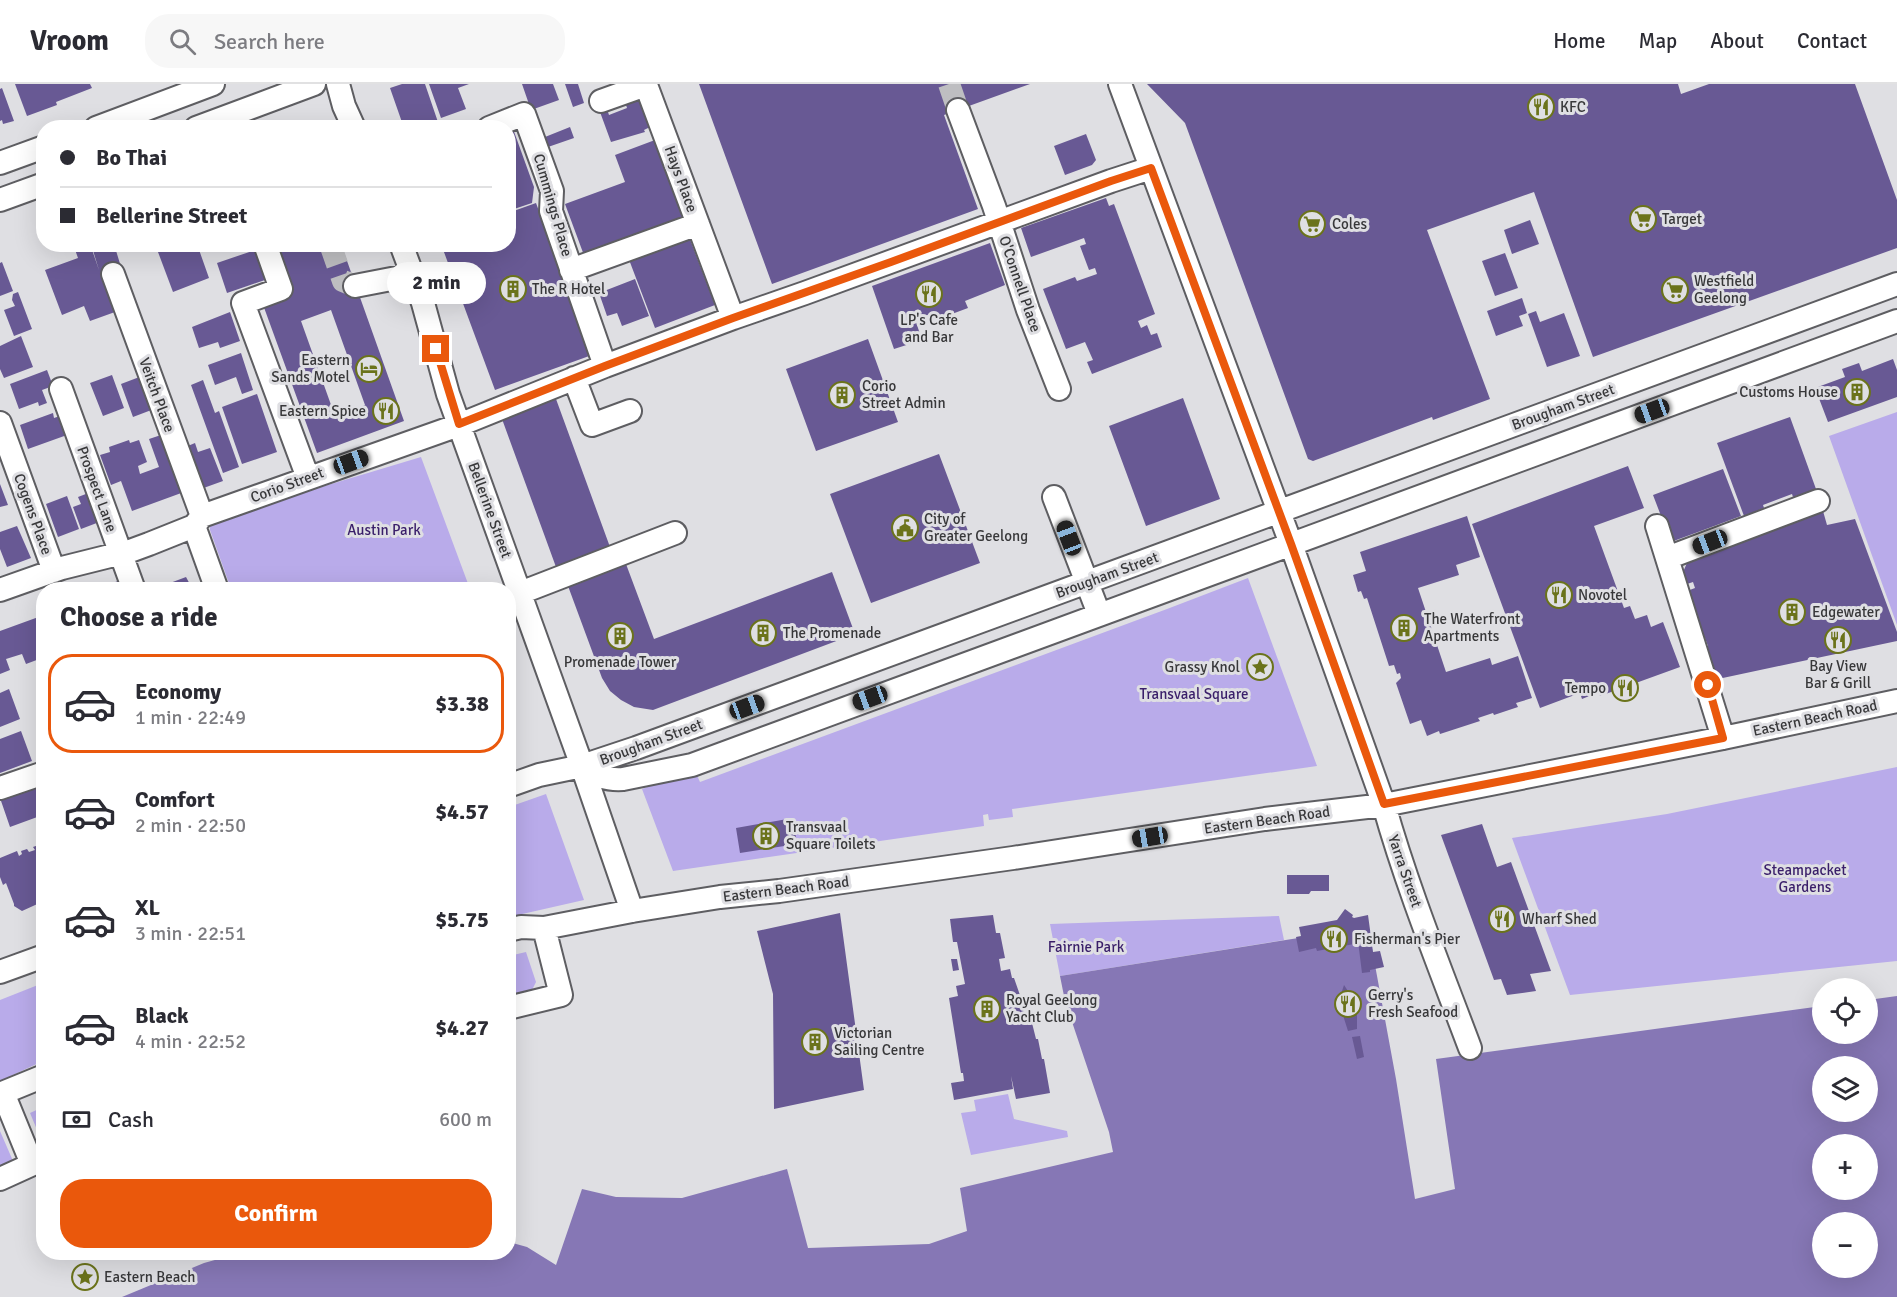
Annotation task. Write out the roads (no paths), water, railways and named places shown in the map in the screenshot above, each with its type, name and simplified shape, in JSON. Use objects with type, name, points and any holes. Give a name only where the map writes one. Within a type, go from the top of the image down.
[{"type":"street","points":[[117,120],[213,84]]},
{"type":"street","points":[[217,120],[314,84]]},
{"type":"street","points":[[338,84],[350,120]]},
{"type":"street","name":"Yarra Street","points":[[1120,84],[1291,544],[1384,804],[1404,868],[1470,1048]]},
{"type":"street","name":"Hays Place","points":[[601,102],[646,85],[733,318]]},
{"type":"street","name":"O'Connell Place","points":[[958,110],[1028,310],[1059,389]]},
{"type":"street","name":"Cummings Place","points":[[509,120],[524,114],[552,191],[551,211],[605,366]]},
{"type":"street","points":[[0,163],[36,150]]},
{"type":"street","name":"Corio Street","points":[[0,590],[54,571],[143,546],[198,521],[308,478],[459,424],[733,318],[1151,168]]},
{"type":"street","points":[[0,200],[36,187]]},
{"type":"street","points":[[571,270],[698,224]]},
{"type":"street","points":[[268,252],[281,289],[243,303],[308,478]]},
{"type":"street","name":"Bellerine Street","points":[[404,252],[423,303],[448,394],[632,910]]},
{"type":"street","name":"Veitch Place","points":[[113,274],[198,521],[215,582]]},
{"type":"street","points":[[355,286],[412,275]]},
{"type":"street","name":"Brougham Street","points":[[582,765],[636,748],[1897,284]]},
{"type":"street","name":"Brougham Street","points":[[582,765],[599,777],[613,780],[687,766],[1897,321]]},
{"type":"street","points":[[574,378],[592,425],[630,411]]},
{"type":"street","name":"Prospect Lane","points":[[61,389],[131,582]]},
{"type":"street","name":"Cogens Place","points":[[0,423],[54,571]]},
{"type":"street","points":[[1054,497],[1099,614]]},
{"type":"street","points":[[1667,558],[1818,501]]},
{"type":"street","points":[[1657,526],[1723,738]]},
{"type":"street","points":[[520,593],[675,533]]},
{"type":"street","points":[[858,666],[870,698]]},
{"type":"street","name":"Eastern Beach Road","points":[[516,928],[543,928],[632,910],[720,897],[779,891],[1265,819],[1384,804],[1723,738],[1897,701]]},
{"type":"street","points":[[516,783],[582,765]]},
{"type":"street","points":[[0,788],[36,776]]},
{"type":"street","points":[[516,1006],[561,995],[543,928]]},
{"type":"street","points":[[0,972],[36,959]]},
{"type":"street","points":[[36,1079],[2,1094],[36,1158]]},
{"type":"street","points":[[0,1179],[36,1163]]},
{"type":"tunnel","points":[[949,84],[958,110]]},
{"type":"tunnel","points":[[333,252],[343,281],[355,286]]},
{"type":"place","name":"KFC","points":[[1541,107]]},
{"type":"place","name":"Target","points":[[1643,219]]},
{"type":"place","name":"Coles","points":[[1312,224]]},
{"type":"place","name":"The R Hotel","points":[[513,289]]},
{"type":"place","name":"Westfield Geelong","points":[[1675,290]]},
{"type":"place","name":"LP's Cafe and Bar","points":[[929,294]]},
{"type":"place","name":"Eastern Sands Motel","points":[[369,369]]},
{"type":"place","name":"Customs House","points":[[1857,392]]},
{"type":"place","name":"Corio Street Admin","points":[[842,395]]},
{"type":"place","name":"Eastern Spice","points":[[386,411]]},
{"type":"place","name":"City of Greater Geelong","points":[[905,528]]},
{"type":"place","name":"Novotel","points":[[1559,595]]},
{"type":"place","name":"Edgewater","points":[[1792,612]]},
{"type":"place","name":"The Waterfront Apartments","points":[[1404,628]]},
{"type":"place","name":"The Promenade","points":[[763,633]]},
{"type":"place","name":"Promenade Tower","points":[[620,636]]},
{"type":"place","name":"Bay View Bar & Grill","points":[[1838,640]]},
{"type":"place","name":"Grassy Knol","points":[[1260,667]]},
{"type":"place","name":"Tempo","points":[[1625,688]]},
{"type":"place","name":"Transvaal Square Toilets","points":[[766,836]]},
{"type":"place","name":"Wharf Shed","points":[[1502,919]]},
{"type":"place","name":"Fisherman's Pier","points":[[1334,939]]},
{"type":"place","name":"Gerry's Fresh Seafood","points":[[1348,1004]]},
{"type":"place","name":"Royal Geelong Yacht Club","points":[[987,1009]]},
{"type":"place","name":"Victorian Sailing Centre","points":[[815,1042]]},
{"type":"place","name":"Eastern Beach","points":[[85,1277]]},
{"type":"park label","name":"Austin Park","points":[[384,530]]},
{"type":"park label","name":"Transvaal Square","points":[[1194,694]]},
{"type":"park label","name":"Steampacket Gardens","points":[[1805,878]]},
{"type":"park label","name":"Fairnie Park","points":[[1086,947]]}]
